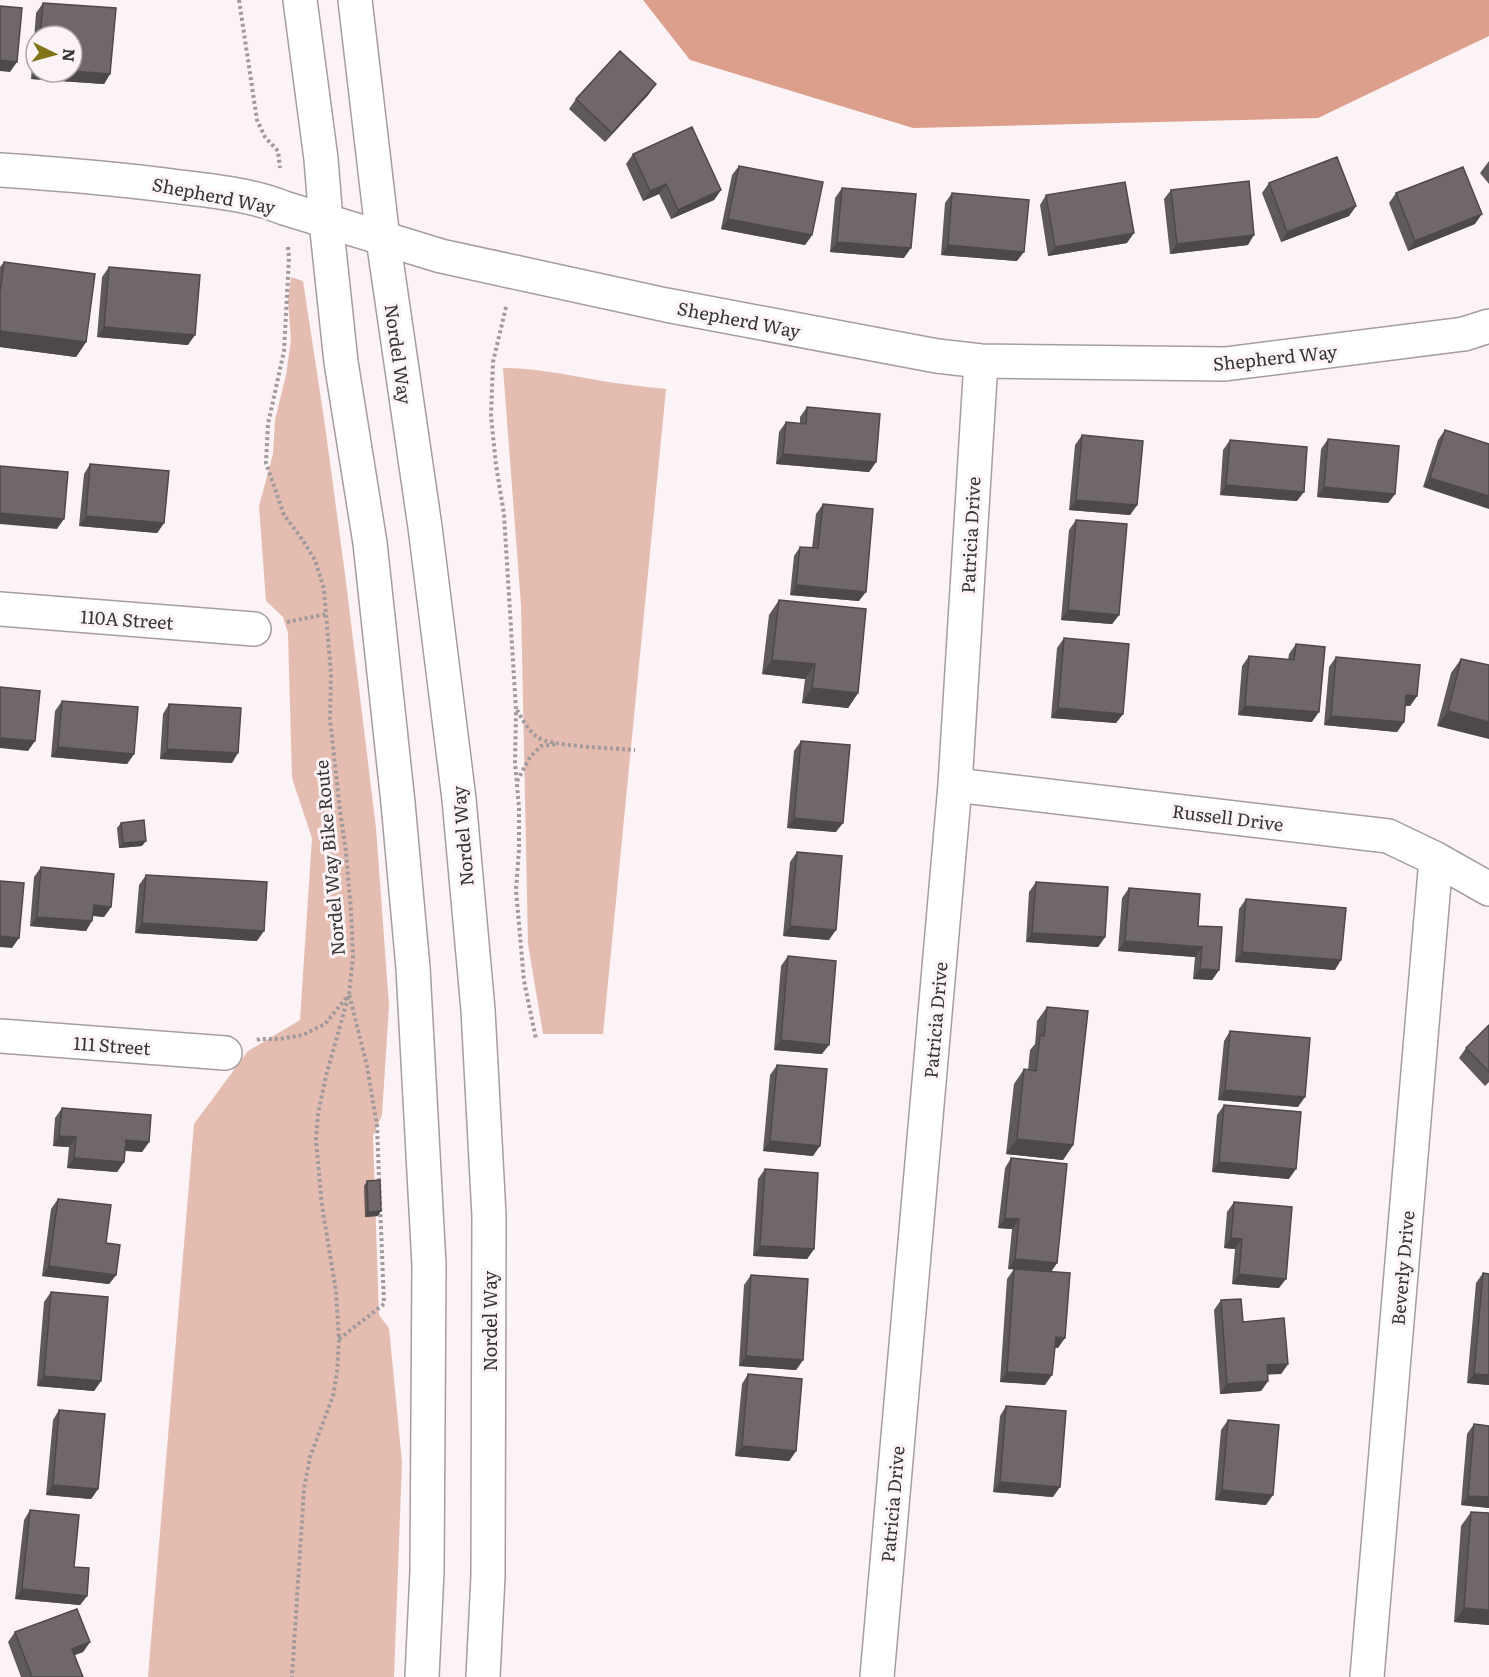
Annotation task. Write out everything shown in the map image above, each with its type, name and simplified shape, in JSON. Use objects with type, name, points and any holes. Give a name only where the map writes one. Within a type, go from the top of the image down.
[{"type":"street","points":[[300,0],[321,159],[341,362],[370,543],[413,968],[429,1276],[427,1571],[422,1677]]},
{"type":"street","name":"Nordel Way","points":[[355,0],[383,239],[425,527],[459,799],[478,1010],[489,1216],[489,1554],[483,1677]]},
{"type":"street","name":"Shepherd Way","points":[[0,170],[127,180],[270,202],[441,256],[666,305],[937,356],[981,361],[1225,364],[1464,334],[1489,326]]},
{"type":"street","name":"Patricia Drive","points":[[877,1677],[956,785],[981,361]]},
{"type":"street","name":"110A Street","points":[[0,609],[254,628]]},
{"type":"street","name":"Russell Drive","points":[[956,785],[1388,836],[1436,859],[1489,889]]},
{"type":"street","name":"Beverly Drive","points":[[1368,1677],[1436,859]]},
{"type":"street","name":"111 Street","points":[[0,1036],[225,1053]]},
{"type":"path","points":[[239,0],[257,120],[265,137],[278,151]]},
{"type":"path","name":"Nordel Way Bike Route","points":[[289,258],[284,351],[268,424],[267,463],[284,515],[315,560],[324,589],[331,675],[330,719],[351,911],[353,958],[349,994],[318,1114],[316,1140],[322,1206],[336,1291],[338,1371],[333,1396],[310,1457],[304,1489],[292,1677]]},
{"type":"path","points":[[513,271],[493,362],[491,416],[504,514],[516,710],[515,762],[519,808],[516,890],[525,981],[536,1039]]},
{"type":"path","points":[[516,710],[538,738],[561,744],[635,750]]},
{"type":"path","points":[[517,781],[530,757],[541,746],[561,744]]},
{"type":"path","points":[[225,1053],[260,1039],[280,1039],[303,1035],[325,1024],[349,994]]},
{"type":"path","points":[[339,1339],[384,1304],[377,1126],[367,1065],[349,994]]},
{"type":"shaded area","points":[[643,0],[1489,0],[1489,36],[1318,118],[913,128],[690,60]]},
{"type":"shaded area","points":[[291,277],[303,281],[346,582],[376,828],[389,1006],[382,1115],[373,1136],[379,1315],[389,1328],[402,1462],[394,1677],[148,1677],[194,1124],[248,1051],[300,1020],[312,838],[292,778],[288,633],[283,617],[266,601],[259,506],[273,454],[275,420],[286,375],[291,340],[288,300]]},
{"type":"shaded area","points":[[503,368],[536,370],[666,389],[603,1034],[543,1034],[528,944],[521,605]]},
{"type":"building","points":[[43,3],[116,8],[110,74],[84,72],[84,24],[41,24]]},
{"type":"building","points":[[0,6],[22,8],[17,62],[0,60]]},
{"type":"building","points":[[620,51],[656,84],[612,133],[576,99]]},
{"type":"building","points":[[692,127],[721,190],[678,210],[666,184],[650,191],[633,154]]},
{"type":"building","points":[[1337,157],[1356,206],[1287,232],[1269,183]]},
{"type":"building","points":[[739,166],[823,182],[812,235],[728,219]]},
{"type":"building","points":[[1463,167],[1482,214],[1415,241],[1396,193]]},
{"type":"building","points":[[1249,181],[1254,235],[1177,244],[1171,190]]},
{"type":"building","points":[[1125,182],[1134,233],[1055,247],[1046,195]]},
{"type":"building","points":[[842,188],[916,194],[911,248],[837,242]]},
{"type":"building","points":[[952,193],[1029,200],[1024,252],[948,245]]},
{"type":"building","points":[[4,262],[95,274],[86,342],[0,331],[0,292]]},
{"type":"building","points":[[109,267],[200,275],[195,335],[104,327]]},
{"type":"building","points":[[807,407],[880,414],[876,462],[783,454],[786,422],[806,424]]},
{"type":"building","points":[[1445,430],[1489,444],[1489,496],[1430,478]]},
{"type":"building","points":[[1082,435],[1143,441],[1137,505],[1076,500]]},
{"type":"building","points":[[1328,439],[1399,446],[1395,494],[1324,487]]},
{"type":"building","points":[[1230,440],[1307,447],[1304,492],[1226,485]]},
{"type":"building","points":[[90,464],[169,471],[164,523],[86,516]]},
{"type":"building","points":[[0,466],[68,472],[64,519],[0,513]]},
{"type":"building","points":[[823,504],[873,509],[866,592],[796,585],[800,547],[818,548]]},
{"type":"building","points":[[1076,520],[1127,524],[1119,615],[1068,610]]},
{"type":"building","points":[[779,600],[866,609],[858,693],[812,688],[815,664],[772,660]]},
{"type":"building","points":[[1064,638],[1129,644],[1123,714],[1058,708]]},
{"type":"building","points":[[1296,644],[1325,647],[1319,712],[1245,706],[1249,656],[1294,660]]},
{"type":"building","points":[[1336,657],[1420,665],[1417,696],[1406,695],[1404,722],[1331,716]]},
{"type":"building","points":[[1461,659],[1489,665],[1489,722],[1448,711]]},
{"type":"building","points":[[0,687],[40,691],[35,741],[0,738]]},
{"type":"building","points":[[62,701],[138,707],[134,754],[58,747]]},
{"type":"building","points":[[169,704],[241,708],[238,753],[167,749]]},
{"type":"building","points":[[801,741],[850,745],[843,823],[794,818]]},
{"type":"building","points":[[144,820],[146,841],[123,843],[121,823]]},
{"type":"building","points":[[797,852],[842,856],[836,930],[790,926]]},
{"type":"building","points":[[41,867],[114,874],[111,907],[94,905],[92,921],[37,917]]},
{"type":"building","points":[[146,875],[267,882],[264,931],[142,923]]},
{"type":"building","points":[[0,881],[24,883],[19,938],[0,936]]},
{"type":"building","points":[[1036,882],[1108,887],[1105,937],[1032,933]]},
{"type":"building","points":[[1129,888],[1200,894],[1198,926],[1222,927],[1219,970],[1200,969],[1202,947],[1125,941]]},
{"type":"building","points":[[1246,899],[1346,908],[1341,960],[1242,952]]},
{"type":"building","points":[[788,956],[836,961],[829,1045],[781,1040]]},
{"type":"building","points":[[1047,1007],[1088,1011],[1073,1145],[1017,1139],[1024,1069],[1036,1071],[1040,1035],[1044,1036]]},
{"type":"building","points":[[1489,1025],[1489,1072],[1466,1048]]},
{"type":"building","points":[[1230,1031],[1310,1038],[1305,1097],[1225,1090]]},
{"type":"building","points":[[777,1065],[827,1069],[820,1146],[770,1141]]},
{"type":"building","points":[[1224,1105],[1301,1112],[1296,1169],[1219,1162]]},
{"type":"building","points":[[62,1108],[151,1115],[149,1142],[126,1140],[124,1162],[74,1158],[76,1137],[59,1136]]},
{"type":"building","points":[[1011,1158],[1067,1164],[1057,1263],[1015,1259],[1019,1219],[1005,1218]]},
{"type":"building","points":[[765,1169],[818,1173],[814,1249],[760,1246]]},
{"type":"building","points":[[380,1180],[381,1211],[368,1212],[367,1181]]},
{"type":"building","points":[[58,1199],[111,1205],[106,1243],[120,1245],[116,1275],[49,1266]]},
{"type":"building","points":[[1234,1202],[1292,1207],[1286,1279],[1239,1274],[1242,1239],[1231,1238]]},
{"type":"building","points":[[1014,1269],[1070,1273],[1065,1338],[1056,1337],[1052,1375],[1007,1372]]},
{"type":"building","points":[[1483,1273],[1489,1274],[1489,1375],[1474,1374]]},
{"type":"building","points":[[751,1275],[808,1279],[803,1360],[746,1356]]},
{"type":"building","points":[[51,1292],[108,1297],[101,1381],[44,1376]]},
{"type":"building","points":[[1241,1299],[1243,1322],[1284,1318],[1288,1364],[1267,1365],[1268,1381],[1227,1384],[1221,1300]]},
{"type":"building","points":[[748,1374],[802,1379],[796,1451],[742,1446]]},
{"type":"building","points":[[1006,1406],[1066,1411],[1060,1487],[1000,1482]]},
{"type":"building","points":[[59,1410],[105,1414],[98,1489],[53,1485]]},
{"type":"building","points":[[1228,1420],[1279,1425],[1273,1495],[1222,1490]]},
{"type":"building","points":[[1474,1424],[1489,1426],[1489,1497],[1468,1496]]},
{"type":"building","points":[[30,1510],[79,1515],[74,1567],[89,1568],[87,1596],[22,1589]]},
{"type":"building","points":[[1471,1512],[1489,1513],[1489,1610],[1464,1608]]},
{"type":"building","points":[[77,1609],[90,1642],[72,1649],[83,1677],[32,1677],[15,1632]]}]
